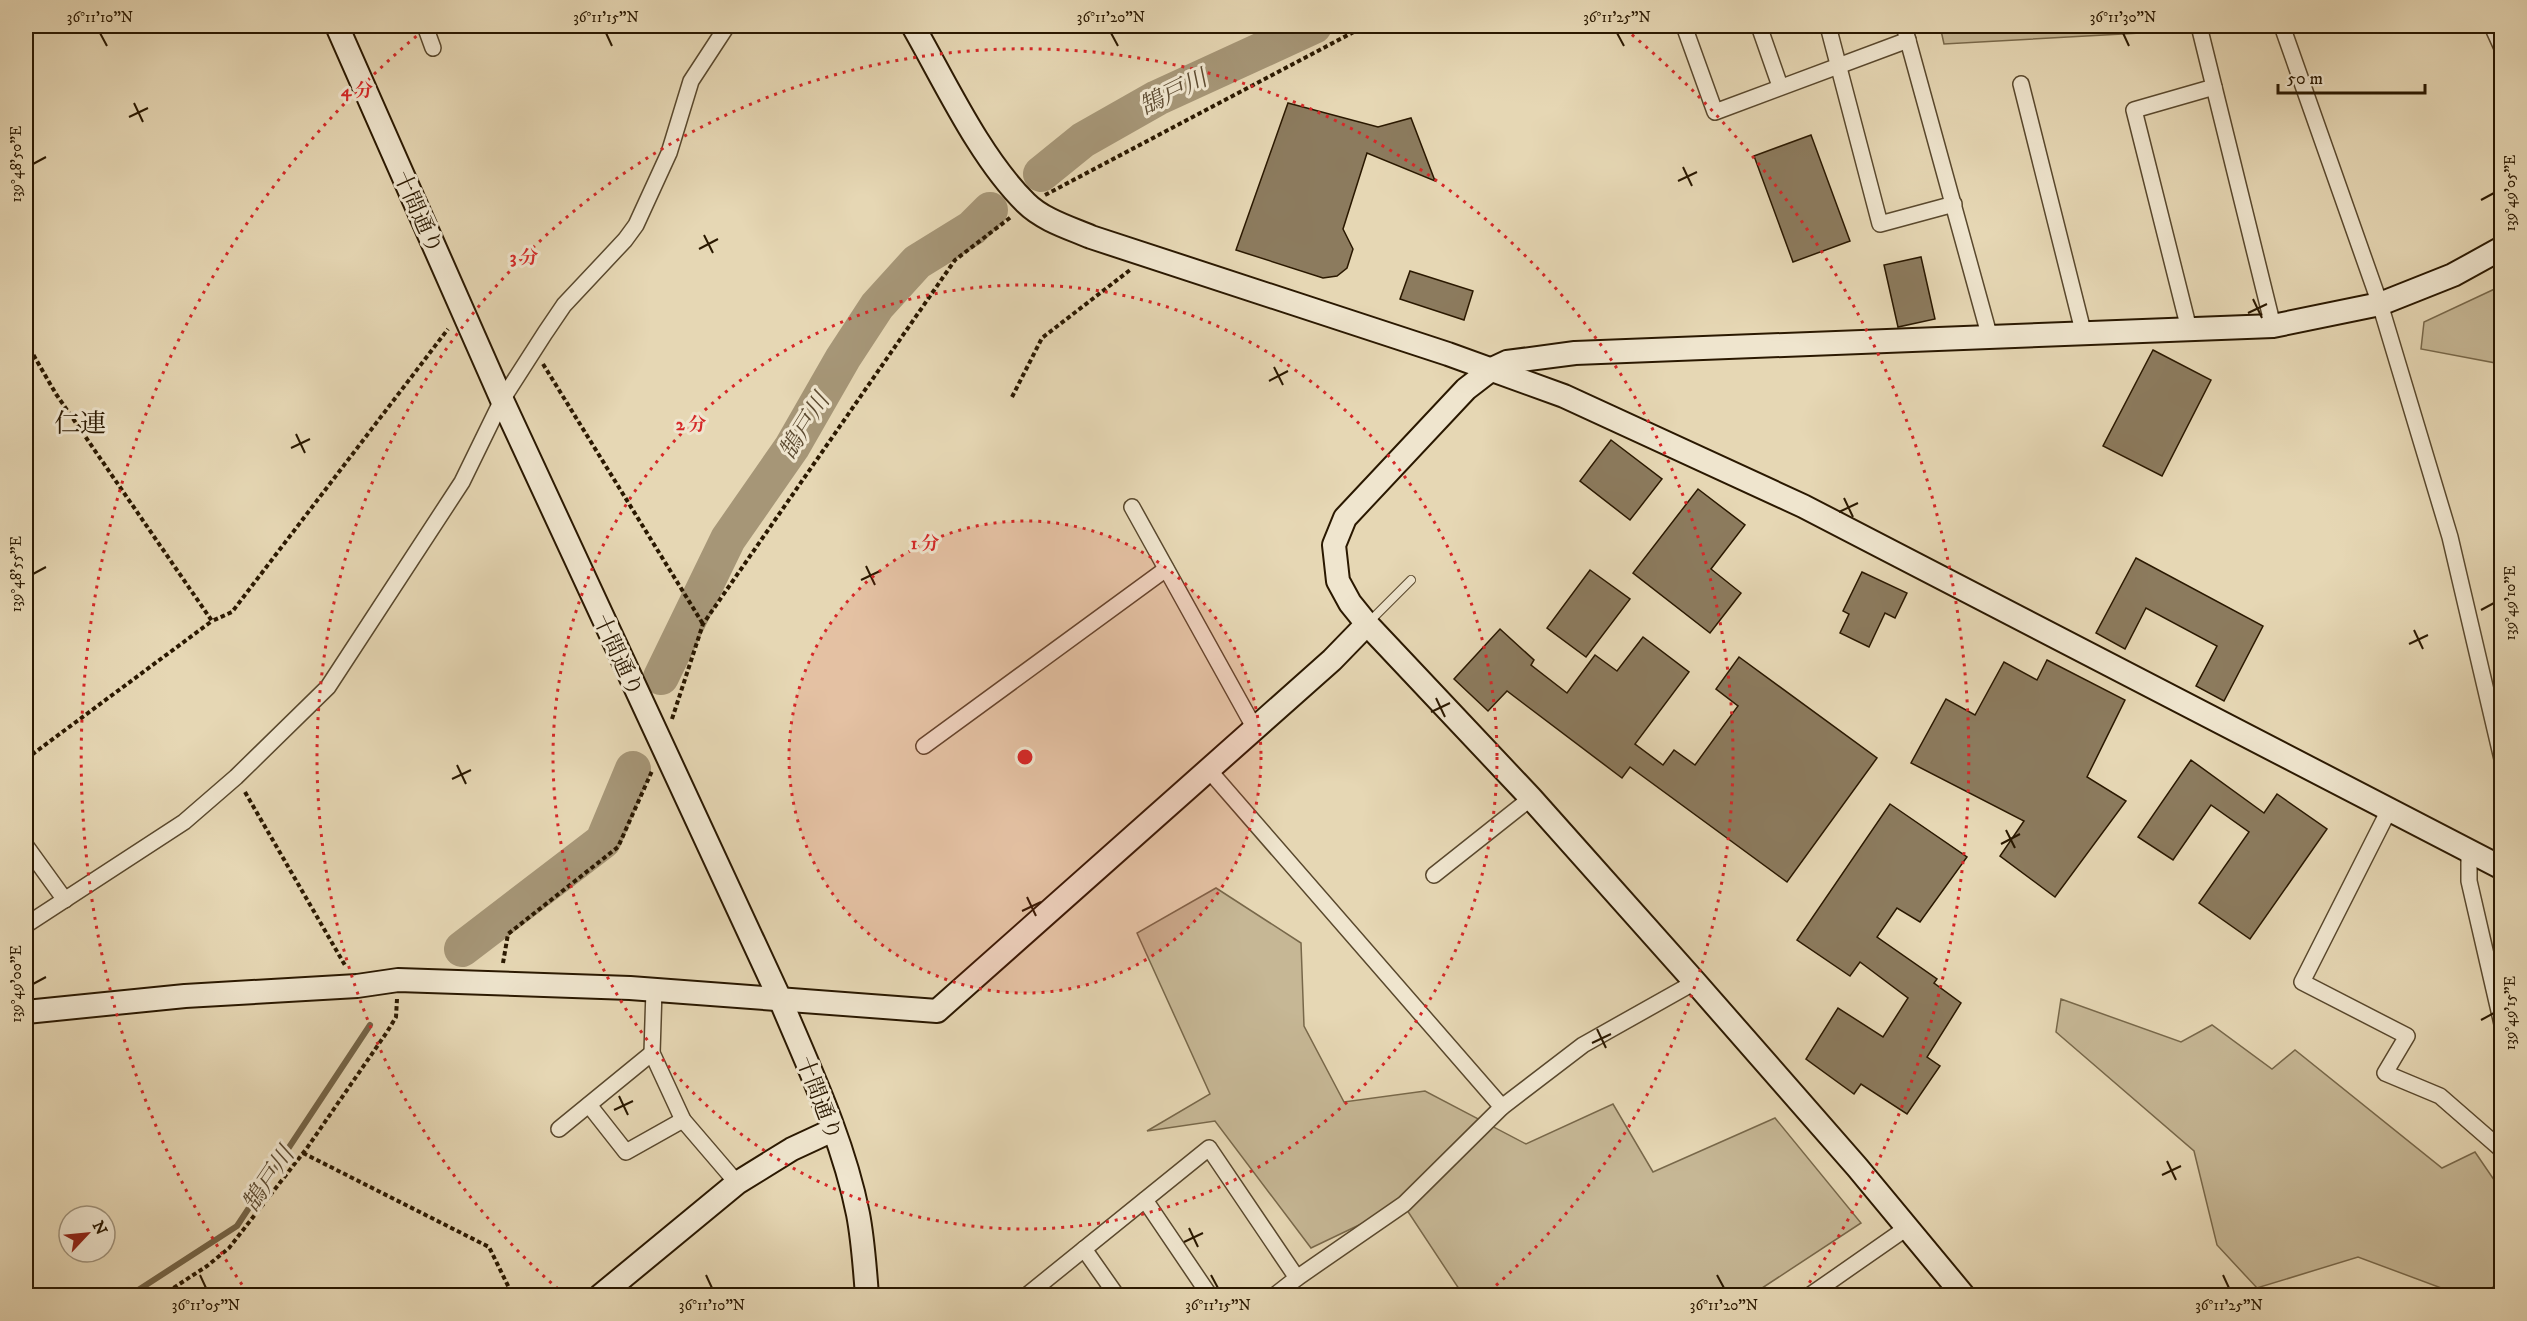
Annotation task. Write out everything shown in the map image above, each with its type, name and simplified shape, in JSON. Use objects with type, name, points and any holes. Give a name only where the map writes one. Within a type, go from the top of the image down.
[{"type":"street","name":"十間通り","points":[[337,26],[502,400],[780,999],[833,1130],[849,1179],[858,1215],[867,1296]]},
{"type":"street","points":[[425,26],[434,48]]},
{"type":"street","points":[[26,925],[184,822],[236,777],[328,687],[462,482],[502,400],[564,305],[625,240],[636,225],[669,153],[691,81],[727,26]]},
{"type":"street","points":[[913,26],[988,157],[1027,205],[1053,221],[1091,237],[1492,369],[1564,396],[1803,506],[2502,868]]},
{"type":"street","points":[[1684,26],[1715,111],[1839,64],[1906,33],[1990,338]]},
{"type":"street","points":[[1759,26],[1780,86]]},
{"type":"street","points":[[1828,26],[1880,224],[1954,204]]},
{"type":"street","points":[[2199,26],[2273,326]]},
{"type":"street","points":[[2282,26],[2380,304],[2450,537],[2501,754]]},
{"type":"street","points":[[2492,26],[2502,48]]},
{"type":"street","points":[[2021,84],[2084,335]]},
{"type":"street","points":[[2189,329],[2134,110],[2214,87]]},
{"type":"street","points":[[1964,1296],[1908,1227],[1695,982],[1531,798],[1367,624],[1350,603],[1338,581],[1334,546],[1345,518],[1448,406],[1478,378],[1507,362],[1575,352],[2084,335],[2273,326],[2380,304],[2453,275],[2502,248]]},
{"type":"street","points":[[1132,507],[1254,727]]},
{"type":"street","points":[[924,746],[1166,569]]},
{"type":"street","points":[[26,1012],[185,996],[357,986],[398,980],[654,990],[937,1011],[1207,768],[1332,660],[1367,624]]},
{"type":"street","points":[[1207,768],[1502,1107]]},
{"type":"street","points":[[1434,875],[1531,798]]},
{"type":"street","points":[[2389,810],[2302,982],[2407,1036],[2385,1073],[2440,1096],[2502,1150]]},
{"type":"street","points":[[26,846],[64,900]]},
{"type":"street","points":[[2469,851],[2469,881],[2502,1024]]},
{"type":"street","points":[[1274,1296],[1296,1278],[1404,1204],[1502,1107],[1583,1044],[1695,982]]},
{"type":"street","points":[[654,990],[652,1053],[683,1120],[737,1183]]},
{"type":"street","points":[[559,1129],[652,1053]]},
{"type":"street","points":[[589,1105],[626,1152],[683,1120]]},
{"type":"street","points":[[612,1292],[737,1183],[792,1149],[833,1130]]},
{"type":"street","points":[[1033,1293],[1209,1148],[1296,1278]]},
{"type":"street","points":[[1145,1200],[1210,1296]]},
{"type":"street","points":[[1809,1296],[1908,1227]]},
{"type":"street","points":[[1084,1249],[1117,1296]]},
{"type":"lane","points":[[1367,624],[1411,580]]},
{"type":"path","points":[[499,985],[508,934],[618,847],[663,748],[703,624],[955,260],[1027,205],[1365,26]]},
{"type":"path","points":[[1012,397],[1042,338],[1149,255]]},
{"type":"path","points":[[26,759],[212,621],[232,612],[462,310]]},
{"type":"path","points":[[26,342],[56,394],[212,621]]},
{"type":"path","points":[[534,350],[703,624]]},
{"type":"path","points":[[236,777],[357,986]]},
{"type":"path","points":[[161,1296],[230,1248],[303,1153],[396,1017],[398,980]]},
{"type":"path","points":[[303,1153],[433,1221],[489,1247],[513,1296]]},
{"type":"shaded area","points":[[1940,26],[2210,26],[2212,29],[1944,44]]},
{"type":"shaded area","points":[[2501,286],[2501,364],[2421,349],[2424,322]]},
{"type":"shaded area","points":[[1216,888],[1301,943],[1304,1026],[1344,1102],[1425,1091],[1526,1144],[1613,1104],[1653,1172],[1775,1118],[1861,1223],[1750,1296],[1463,1295],[1403,1204],[1311,1248],[1215,1121],[1147,1131],[1210,1094],[1137,933]]},
{"type":"shaded area","points":[[2061,999],[2181,1042],[2212,1025],[2272,1069],[2295,1050],[2442,1168],[2475,1152],[2501,1190],[2501,1281],[2482,1295],[2460,1295],[2358,1257],[2257,1288],[2217,1245],[2194,1151],[2056,1032]]},
{"type":"building","points":[[1288,103],[1378,127],[1411,118],[1435,181],[1367,153],[1343,229],[1353,249],[1347,268],[1337,276],[1323,278],[1236,250]]},
{"type":"building","points":[[1811,135],[1850,241],[1793,262],[1754,156]]},
{"type":"building","points":[[1921,257],[1935,319],[1898,327],[1884,265]]},
{"type":"building","points":[[1410,271],[1473,291],[1464,320],[1400,299]]},
{"type":"building","points":[[2153,350],[2211,380],[2162,476],[2103,446]]},
{"type":"building","points":[[1611,440],[1662,479],[1630,520],[1580,481]]},
{"type":"building","points":[[1698,489],[1745,525],[1711,569],[1741,593],[1710,633],[1633,573]]},
{"type":"building","points":[[2136,558],[2263,626],[2224,701],[2196,686],[2217,646],[2146,608],[2125,649],[2096,633]]},
{"type":"building","points":[[1590,570],[1630,599],[1586,657],[1547,628]]},
{"type":"building","points":[[1862,572],[1907,593],[1895,618],[1885,613],[1869,647],[1840,633],[1849,614],[1843,611]]},
{"type":"building","points":[[1500,629],[1534,660],[1531,665],[1567,693],[1595,655],[1617,671],[1643,637],[1689,672],[1635,744],[1663,765],[1674,750],[1695,765],[1738,706],[1716,689],[1739,657],[1877,758],[1787,882],[1630,767],[1622,778],[1507,691],[1488,711],[1454,679]]},
{"type":"building","points":[[2047,660],[2125,700],[2087,777],[2126,801],[2055,897],[2000,856],[2024,821],[1911,763],[1946,699],[1975,715],[2004,662],[2037,680]]},
{"type":"building","points":[[2191,760],[2264,813],[2277,794],[2327,829],[2250,939],[2199,903],[2249,832],[2211,805],[2173,860],[2138,837]]},
{"type":"building","points":[[1890,804],[1967,857],[1920,922],[1897,908],[1877,937],[1937,979],[1934,983],[1961,1003],[1927,1057],[1940,1066],[1907,1114],[1861,1084],[1854,1094],[1806,1059],[1838,1008],[1883,1037],[1908,998],[1860,962],[1850,976],[1797,940]]},
{"type":"waterway","name":"鵠戸川","points":[[1041,174],[1083,140],[1157,98],[1314,26]]},
{"type":"waterway","name":"鵠戸川","points":[[661,677],[728,539],[792,447],[843,358],[877,306],[917,262],[972,228],[990,210]]},
{"type":"waterway","name":"鵠戸川","points":[[462,949],[603,841],[633,769]]},
{"type":"waterway","name":"鵠戸川","points":[[129,1296],[237,1226],[370,1025]]},
{"type":"district","name":"仁連","points":[[80,423]]}]
